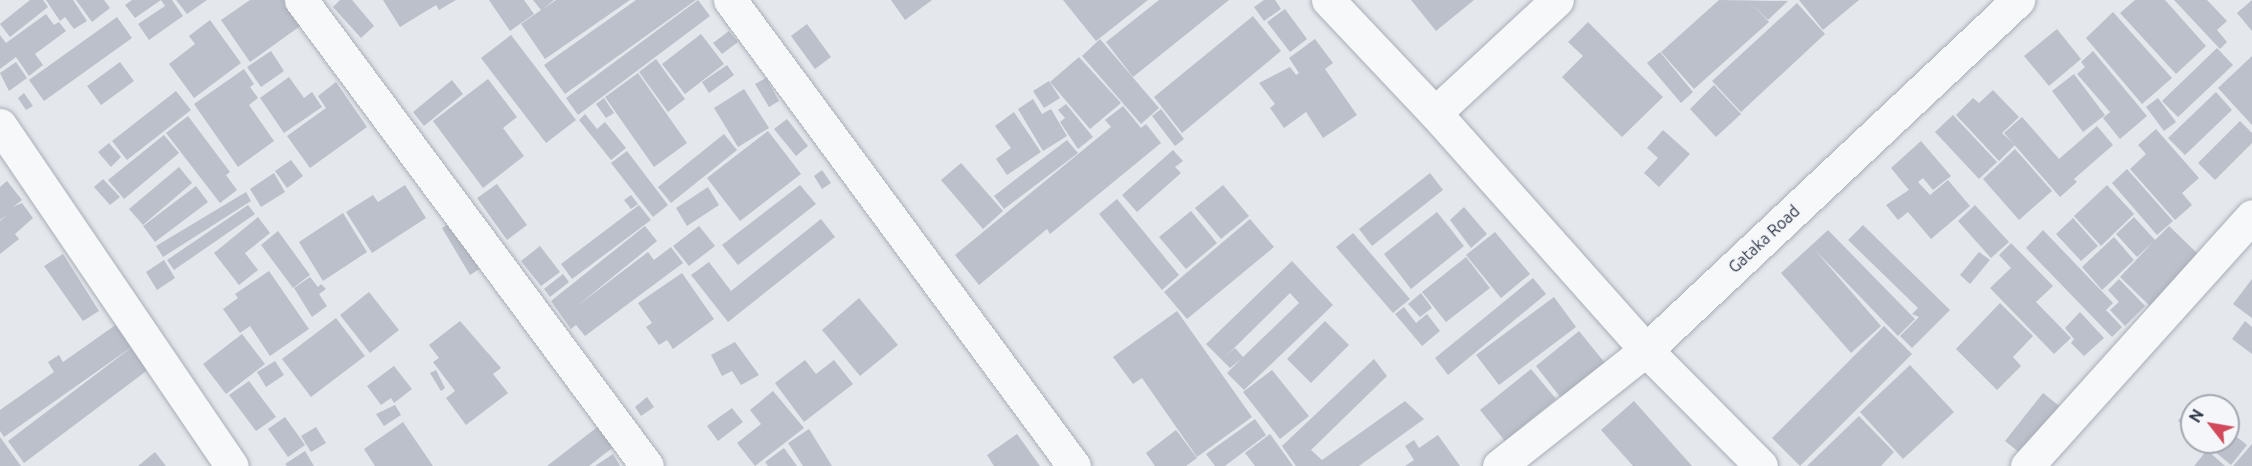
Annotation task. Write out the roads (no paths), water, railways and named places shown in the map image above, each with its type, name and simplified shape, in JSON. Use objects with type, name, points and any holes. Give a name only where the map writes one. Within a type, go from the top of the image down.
[{"type":"street","points":[[301,0],[648,466]]},
{"type":"street","points":[[730,0],[1074,466]]},
{"type":"street","points":[[1328,0],[1435,113],[1646,350],[1761,466]]},
{"type":"street","points":[[1435,113],[1557,0]]},
{"type":"street","name":"Gataka Road","points":[[1499,466],[1646,350],[2018,0]]},
{"type":"street","points":[[0,125],[232,466]]},
{"type":"street","points":[[2027,466],[2252,216]]}]
